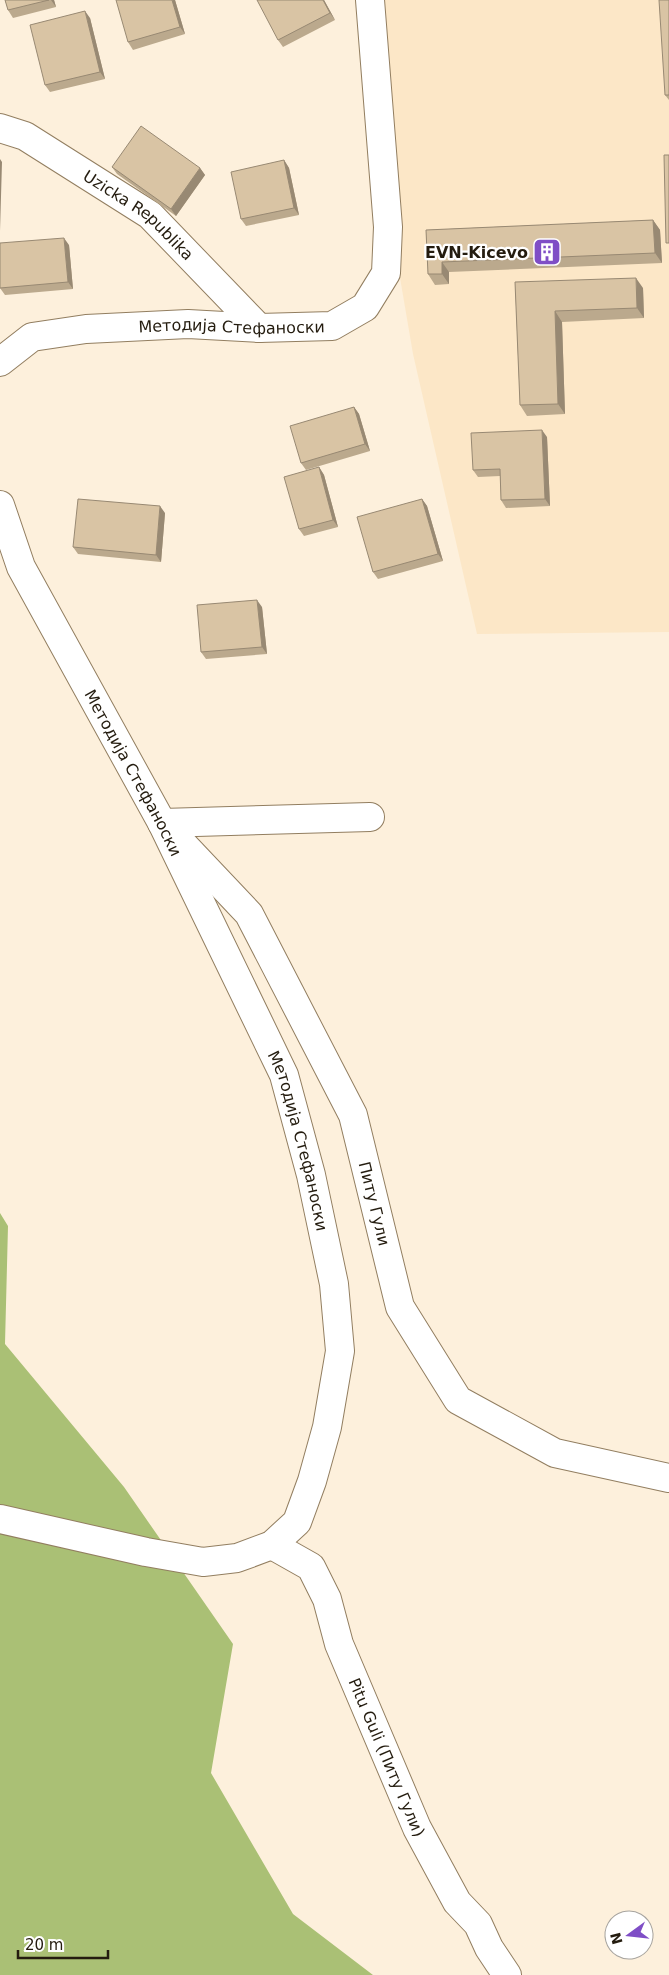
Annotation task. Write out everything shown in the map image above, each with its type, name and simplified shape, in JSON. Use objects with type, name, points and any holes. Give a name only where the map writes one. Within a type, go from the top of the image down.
[{"type":"street","name":"Методија Стефаноски","points":[[0,362],[32,337],[86,329],[188,324],[259,328],[332,326],[365,307],[386,273],[388,227],[370,0]]},
{"type":"street","name":"Uzicka Republika","points":[[0,128],[25,136],[150,215],[259,328]]},
{"type":"street","name":"Методија Стефаноски","points":[[0,505],[21,567],[162,823],[284,1074],[312,1175],[334,1284],[340,1351],[327,1427],[312,1481],[297,1522],[272,1545],[237,1558],[203,1562],[137,1550],[0,1519]]},
{"type":"street","points":[[162,823],[370,817]]},
{"type":"street","name":"Питу Гули","points":[[162,823],[249,914],[353,1116],[400,1307],[458,1400],[555,1454],[669,1478]]},
{"type":"street","name":"Pitu Guli (Питу Гули)","points":[[272,1545],[311,1567],[327,1599],[339,1644],[417,1828],[457,1902],[478,1924],[489,1948],[507,1975]]},
{"type":"shaded area","points":[[373,0],[669,0],[669,632],[477,634],[413,354],[398,266]]},
{"type":"green space","points":[[0,1213],[8,1226],[5,1344],[124,1487],[233,1644],[211,1773],[293,1914],[373,1975],[0,1975]]},
{"type":"building","points":[[5,0],[49,0],[8,10]]},
{"type":"building","points":[[116,0],[172,0],[180,27],[128,42]]},
{"type":"building","points":[[257,0],[323,0],[330,13],[278,40]]},
{"type":"building","points":[[659,0],[669,0],[669,95],[665,95]]},
{"type":"building","points":[[85,11],[100,72],[45,85],[30,25]]},
{"type":"building","points":[[141,126],[200,168],[171,209],[112,167]]},
{"type":"building","points":[[664,155],[669,155],[669,243],[666,243]]},
{"type":"building","points":[[284,160],[294,208],[241,219],[231,172]]},
{"type":"building","name":"EVN-Kicevo","points":[[653,220],[655,253],[442,262],[442,274],[428,274],[426,230]]},
{"type":"building","points":[[64,238],[68,282],[0,288],[0,243]]},
{"type":"building","points":[[636,278],[637,308],[555,311],[558,404],[520,405],[515,282]]},
{"type":"building","points":[[354,407],[365,444],[301,463],[290,426]]},
{"type":"building","points":[[542,430],[545,499],[501,500],[500,469],[473,470],[471,433]]},
{"type":"building","points":[[319,467],[333,520],[299,529],[284,477]]},
{"type":"building","points":[[78,499],[160,506],[156,555],[73,547]]},
{"type":"building","points":[[422,499],[438,554],[373,572],[357,517]]},
{"type":"building","points":[[257,600],[262,647],[201,652],[197,605]]},
{"type":"place","name":"EVN-Kicevo","points":[[547,252]]}]
